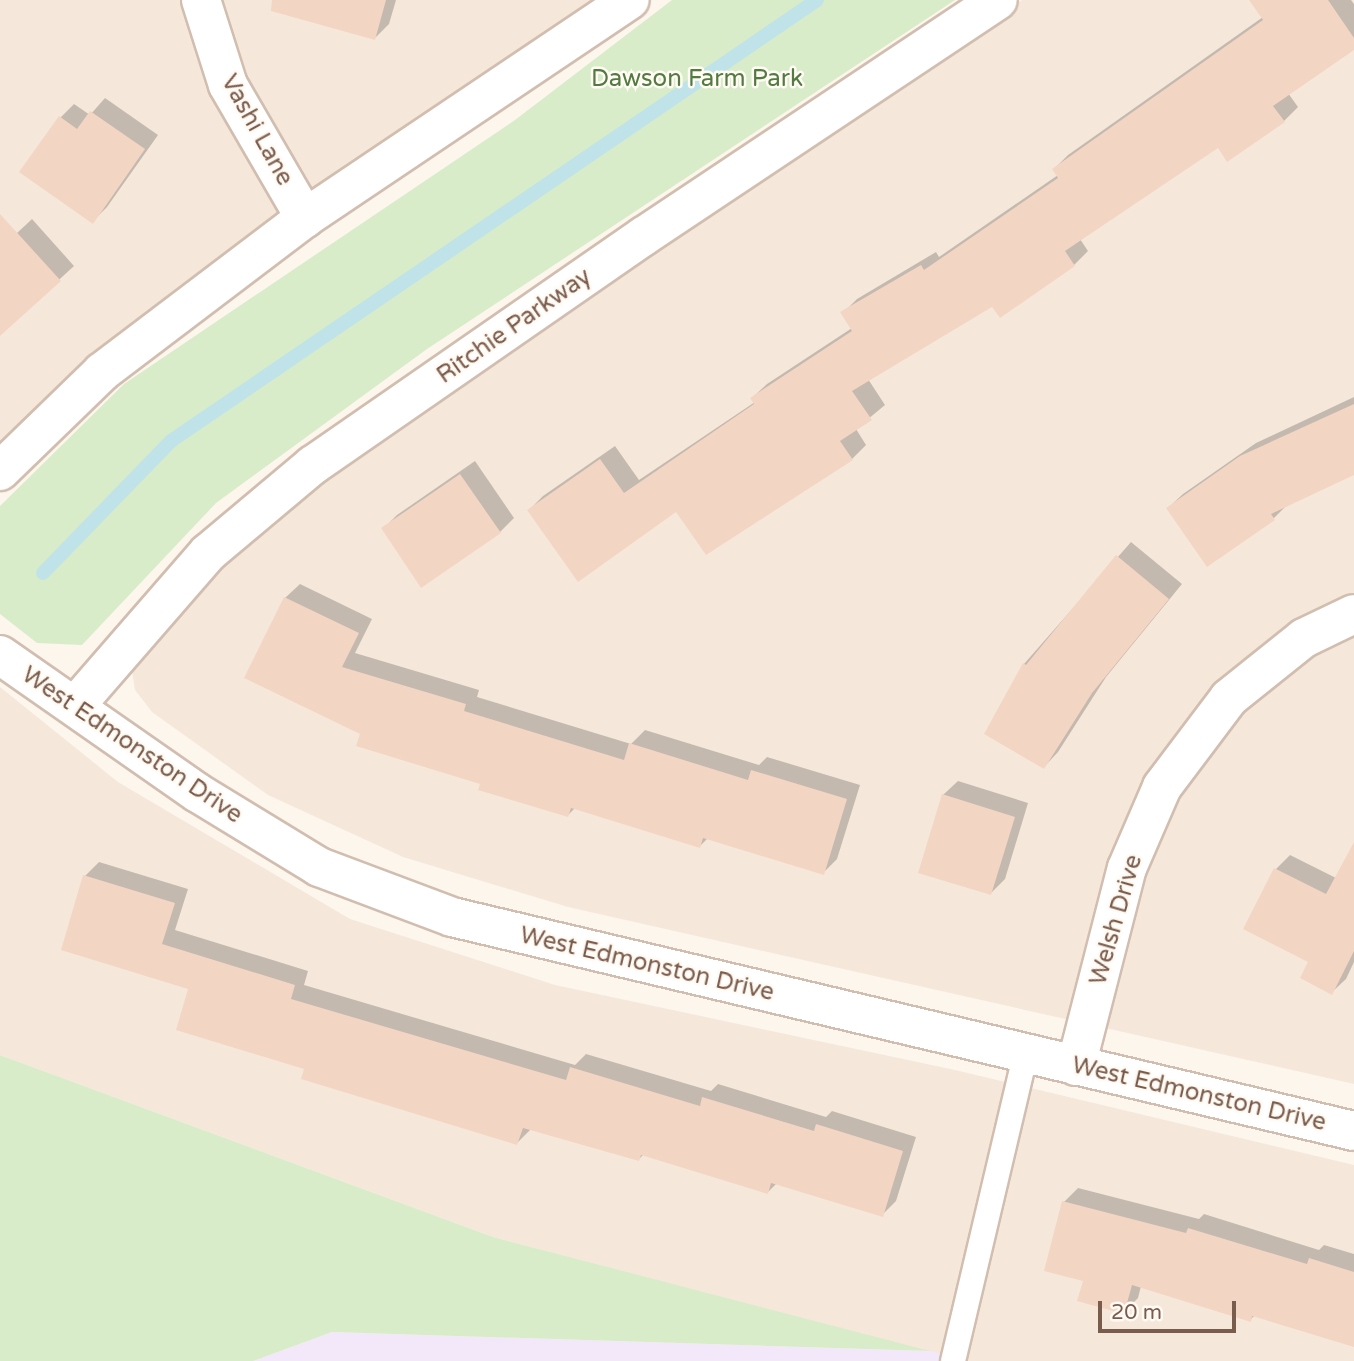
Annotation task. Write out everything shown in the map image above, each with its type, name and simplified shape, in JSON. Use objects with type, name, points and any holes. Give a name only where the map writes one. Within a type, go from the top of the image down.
[{"type":"street","name":"Vashi Lane","points":[[201,0],[228,85],[305,218]]},
{"type":"street","points":[[0,471],[102,372],[305,218],[630,0]]},
{"type":"street","name":"Ritchie Parkway","points":[[75,706],[208,553],[313,465],[644,236],[998,0]]},
{"type":"street","name":"Welsh Drive","points":[[1076,1066],[1127,868],[1162,787],[1229,698],[1304,638],[1354,614]]},
{"type":"street","name":"West Edmonston Drive","points":[[0,655],[198,793],[319,867],[452,917],[1354,1131]]},
{"type":"lane","points":[[953,1361],[1026,1054]]},
{"type":"shaded area","points":[[0,0],[605,0],[0,451]]},
{"type":"shaded area","points":[[1022,0],[1354,0],[1354,1084],[568,907],[403,857],[268,795],[152,712],[135,690],[131,665],[215,560],[425,402]]},
{"type":"shaded area","points":[[0,687],[118,782],[350,919],[555,985],[955,1070],[1354,1165],[1354,1361],[964,1361],[493,1237],[0,1055]]},
{"type":"shaded area","points":[[332,1332],[930,1351],[967,1361],[253,1361]]},
{"type":"green space","name":"Dawson Farm Park","points":[[672,0],[955,0],[427,349],[216,503],[82,645],[37,643],[0,614],[0,506],[124,384],[515,120]]},
{"type":"green space","points":[[0,1055],[493,1237],[930,1351],[332,1332],[253,1361],[0,1361]]},
{"type":"building","points":[[272,0],[386,0],[375,40],[271,11]]},
{"type":"building","points":[[1249,0],[1328,0],[1354,38],[1354,50],[1273,106],[1285,122],[1227,162],[1218,148],[1065,251],[1075,266],[1000,318],[992,307],[852,391],[872,420],[840,441],[853,460],[706,555],[676,512],[578,582],[527,510],[600,459],[624,493],[754,404],[750,398],[852,331],[840,312],[921,265],[924,270],[1058,178],[1052,169],[1263,20]]},
{"type":"building","points":[[90,111],[145,149],[93,224],[19,172],[59,116],[77,129]]},
{"type":"building","points":[[0,214],[61,281],[0,336]]},
{"type":"building","points":[[1354,404],[1354,475],[1271,514],[1275,520],[1207,567],[1166,508],[1240,456]]},
{"type":"building","points":[[460,474],[501,533],[421,588],[381,528]]},
{"type":"building","points":[[1116,555],[1169,599],[1092,693],[1044,769],[984,734],[1023,663],[1026,665]]},
{"type":"building","points":[[284,597],[359,633],[342,667],[466,704],[464,711],[624,760],[629,743],[748,780],[751,770],[847,799],[824,875],[703,838],[700,848],[571,808],[568,817],[478,790],[480,784],[356,746],[360,734],[244,678]]},
{"type":"building","points":[[942,794],[1015,817],[991,895],[918,873]]},
{"type":"building","points":[[1354,842],[1354,951],[1332,995],[1300,978],[1308,962],[1243,929],[1274,868],[1326,894]]},
{"type":"building","points":[[83,875],[175,903],[162,944],[295,985],[291,999],[566,1080],[570,1067],[700,1106],[702,1097],[814,1131],[816,1124],[903,1151],[883,1217],[771,1183],[768,1194],[641,1155],[639,1161],[523,1128],[517,1145],[301,1079],[304,1069],[176,1030],[188,989],[61,950]]},
{"type":"building","points":[[1062,1201],[1186,1233],[1188,1228],[1307,1264],[1309,1258],[1354,1272],[1354,1347],[1252,1316],[1251,1322],[1132,1285],[1124,1314],[1077,1301],[1083,1281],[1044,1271]]},
{"type":"waterway","points":[[43,573],[171,441],[817,0]]}]
